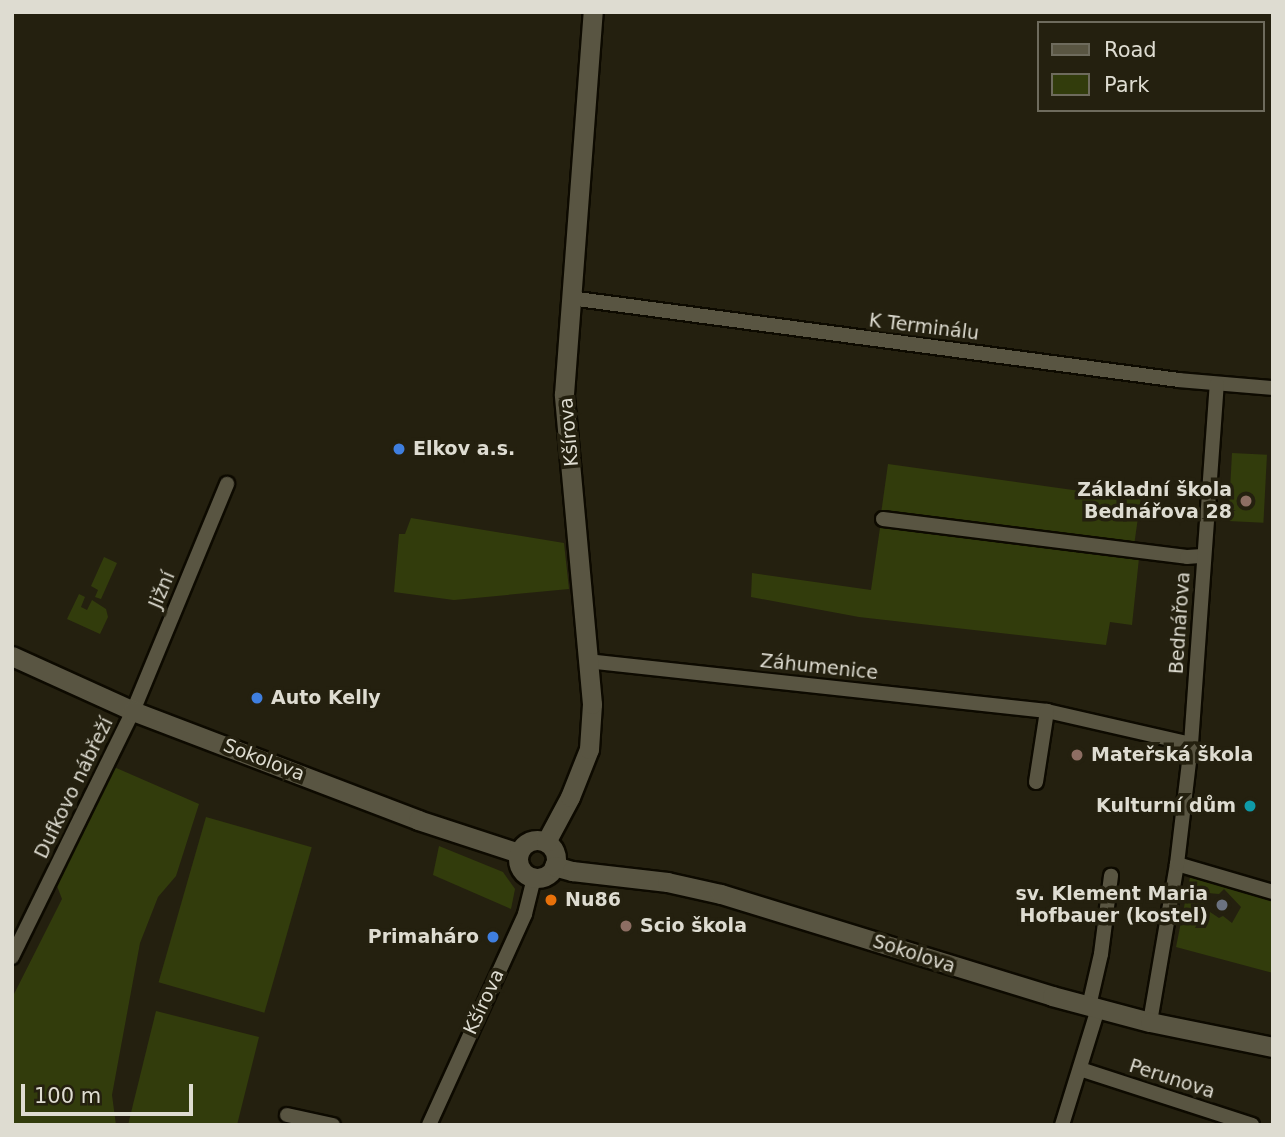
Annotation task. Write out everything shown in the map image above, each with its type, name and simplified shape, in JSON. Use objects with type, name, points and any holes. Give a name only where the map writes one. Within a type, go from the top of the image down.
[{"type":"street","name":"Kšírova","points":[[546,842],[554,832],[589,749],[592,704],[575,493],[565,417],[570,298],[593,12]]},
{"type":"street","name":"K Terminálu","points":[[570,298],[1217,384],[1273,388]]},
{"type":"street","name":"Bednářova","points":[[1150,1022],[1177,864],[1191,744],[1217,384]]},
{"type":"street","name":"Jižní","points":[[133,711],[227,484]]},
{"type":"street","points":[[883,519],[1187,557],[1203,556]]},
{"type":"street","name":"Sokolova","points":[[12,656],[133,711],[418,820],[519,853]]},
{"type":"street","name":"Záhumenice","points":[[587,662],[1047,711],[1191,744]]},
{"type":"street","name":"Dufkovo nábřeží","points":[[12,957],[133,711]]},
{"type":"street","points":[[1036,782],[1047,711]]},
{"type":"street","points":[[528,842],[546,842],[555,855],[554,866],[544,876],[534,877],[520,867],[519,853],[528,842]]},
{"type":"street","points":[[1177,864],[1273,892]]},
{"type":"street","name":"Sokolova","points":[[554,866],[572,871],[659,881],[721,894],[1093,1008],[1273,1047]]},
{"type":"street","points":[[1062,1125],[1080,1069],[1093,1008],[1111,876]]},
{"type":"street","name":"Kšírova","points":[[429,1125],[525,914],[534,877]]},
{"type":"street","name":"Perunova","points":[[1080,1069],[1252,1125]]},
{"type":"street","points":[[287,1115],[333,1125]]},
{"type":"green space","points":[[1232,453],[1267,455],[1263,523],[1228,521]]},
{"type":"green space","points":[[888,464],[1141,499],[1134,549],[881,514]]},
{"type":"green space","points":[[411,518],[564,543],[569,589],[454,600],[394,592],[399,534],[405,534]]},
{"type":"green space","points":[[881,521],[1139,558],[1132,625],[1110,622],[1106,645],[859,617],[751,597],[752,573],[871,590]]},
{"type":"green space","points":[[104,557],[117,563],[101,599],[95,597],[98,590],[91,586]]},
{"type":"green space","points":[[79,594],[85,597],[81,607],[87,610],[92,600],[106,609],[108,617],[100,634],[67,619]]},
{"type":"green space","points":[[114,767],[199,804],[176,876],[158,897],[140,943],[112,1095],[116,1125],[12,1125],[12,998],[62,899],[57,886]]},
{"type":"green space","points":[[206,817],[312,847],[264,1013],[159,982]]},
{"type":"green space","points":[[439,846],[503,872],[515,889],[511,909],[433,875]]},
{"type":"green space","points":[[1191,872],[1273,895],[1273,973],[1176,947]],"holes":[[[1224,889],[1241,907],[1232,923],[1223,916],[1219,918],[1210,912],[1209,916],[1202,914],[1204,903],[1194,900],[1197,892],[1219,894]]]},
{"type":"green space","points":[[156,1011],[259,1037],[237,1125],[128,1125]]},
{"type":"place","name":"Elkov a.s.","points":[[399,449]]},
{"type":"place","name":"Základní škola Bednářova 28","points":[[1246,501]]},
{"type":"place","name":"Auto Kelly","points":[[257,698]]},
{"type":"place","name":"Mateřská škola","points":[[1077,755]]},
{"type":"place","name":"Kulturní dům","points":[[1250,806]]},
{"type":"place","name":"Nu86","points":[[551,900]]},
{"type":"place","name":"sv. Klement Maria Hofbauer (kostel)","points":[[1222,905]]},
{"type":"place","name":"Scio škola","points":[[626,926]]},
{"type":"place","name":"Primaháro","points":[[493,937]]}]
